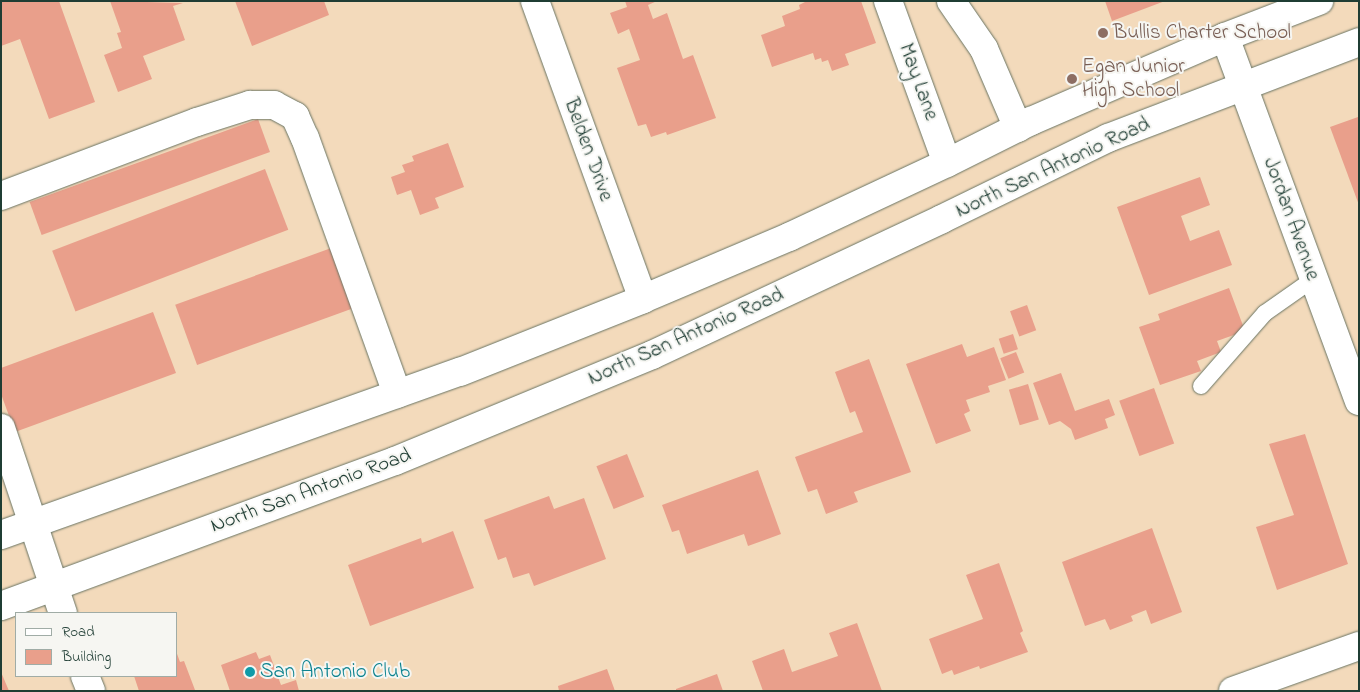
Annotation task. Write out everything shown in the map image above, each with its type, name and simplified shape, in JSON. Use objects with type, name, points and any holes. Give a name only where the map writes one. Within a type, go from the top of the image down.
[{"type":"main road","name":"Belden Drive","points":[[535,1],[643,299]]},
{"type":"main road","name":"May Lane","points":[[888,1],[948,163]]},
{"type":"main road","points":[[951,1],[984,49],[1018,128]]},
{"type":"main road","points":[[1,535],[460,372],[643,299],[789,237],[948,163],[1018,128],[1225,37],[1319,1]]},
{"type":"main road","name":"Jordan Avenue","points":[[1225,37],[1312,280],[1359,401]]},
{"type":"main road","name":"North San Antonio Road","points":[[1,606],[395,461],[652,355],[942,219],[1108,138],[1359,42]]},
{"type":"main road","points":[[1,196],[198,122],[250,105],[274,105],[295,116],[305,138],[397,394]]},
{"type":"main road","points":[[1,428],[63,612]]},
{"type":"main road","points":[[1233,691],[1359,646]]},
{"type":"main road","points":[[86,677],[91,691]]},
{"type":"lane","points":[[1201,386],[1265,313],[1312,280]]},
{"type":"building","points":[[1,1],[59,1],[95,102],[49,119],[20,39],[1,46]]},
{"type":"building","points":[[110,1],[183,3],[173,6],[185,40],[143,56],[152,79],[118,92],[104,55],[122,48],[117,33],[121,32]]},
{"type":"building","points":[[235,1],[324,1],[329,15],[252,46]]},
{"type":"building","points":[[625,1],[657,1],[648,5],[653,19],[667,13],[683,59],[693,55],[716,118],[667,135],[666,132],[651,137],[646,124],[638,126],[617,68],[640,60],[629,29],[618,34],[610,13],[627,7]]},
{"type":"building","points":[[807,1],[861,1],[876,43],[845,54],[849,65],[832,71],[828,60],[822,62],[821,58],[815,60],[813,53],[772,67],[761,35],[785,26],[782,16],[800,9],[799,5]]},
{"type":"building","points":[[1105,1],[1165,1],[1112,21]]},
{"type":"building","points":[[1358,117],[1359,120],[1359,205],[1330,127]]},
{"type":"building","points":[[258,119],[270,152],[42,235],[30,202]]},
{"type":"building","points":[[448,143],[464,187],[435,198],[439,208],[420,215],[411,190],[397,195],[391,177],[405,172],[402,165],[414,161],[412,156]]},
{"type":"building","points":[[265,169],[288,230],[75,311],[52,251]]},
{"type":"building","points":[[1200,177],[1210,205],[1181,216],[1190,241],[1219,230],[1232,265],[1149,295],[1117,207]]},
{"type":"building","points":[[334,247],[356,307],[197,365],[175,305]]},
{"type":"building","points":[[1229,288],[1245,331],[1217,341],[1221,352],[1197,361],[1201,371],[1160,385],[1139,327],[1160,320],[1158,314]]},
{"type":"building","points":[[1027,305],[1036,330],[1019,337],[1010,311]]},
{"type":"building","points":[[153,312],[176,373],[15,432],[1,394],[1,368]]},
{"type":"building","points":[[1013,334],[1018,349],[1004,354],[999,339]]},
{"type":"building","points":[[962,344],[967,357],[994,347],[1006,380],[988,386],[990,392],[966,400],[970,411],[964,414],[971,431],[936,444],[906,364]]},
{"type":"building","points":[[1016,352],[1024,372],[1008,379],[1000,358]]},
{"type":"building","points":[[869,359],[911,472],[854,492],[858,502],[826,514],[817,489],[808,492],[795,457],[863,432],[855,411],[850,413],[835,372]]},
{"type":"building","points":[[1061,373],[1075,411],[1109,399],[1115,415],[1105,419],[1108,428],[1075,440],[1071,429],[1060,421],[1049,425],[1033,383]]},
{"type":"building","points":[[1028,384],[1039,419],[1020,425],[1009,390]]},
{"type":"building","points":[[1154,388],[1174,443],[1139,456],[1119,401]]},
{"type":"building","points":[[1305,434],[1348,564],[1277,590],[1256,527],[1294,515],[1269,444]]},
{"type":"building","points":[[627,454],[644,497],[614,509],[596,466]]},
{"type":"building","points":[[758,470],[781,534],[748,546],[744,534],[687,554],[679,530],[672,532],[662,505]]},
{"type":"building","points":[[549,496],[554,509],[584,498],[606,559],[534,586],[529,573],[513,578],[506,557],[498,560],[484,520]]},
{"type":"building","points":[[1152,528],[1182,612],[1151,624],[1146,610],[1131,616],[1133,621],[1110,630],[1105,619],[1085,626],[1062,562]]},
{"type":"building","points":[[453,531],[474,588],[370,626],[348,565],[421,538],[422,543]]},
{"type":"building","points":[[999,563],[1023,631],[1020,633],[1028,652],[980,669],[979,666],[954,675],[952,670],[942,674],[929,639],[983,619],[966,575]]},
{"type":"building","points":[[857,623],[882,691],[763,691],[752,661],[784,649],[792,672],[838,656],[829,633]]},
{"type":"building","name":"San Antonio Club","points":[[256,652],[259,659],[270,655],[281,685],[296,680],[299,691],[230,691],[221,665]]},
{"type":"building","points":[[178,656],[180,662],[184,661],[195,690],[139,691],[134,677],[178,677]]},
{"type":"building","points":[[607,669],[615,691],[559,691],[558,686]]},
{"type":"building","points":[[1,672],[9,691],[1,691]]},
{"type":"building","points":[[717,674],[723,691],[676,691],[676,689]]},
{"type":"place","name":"Bullis Charter School","points":[[1103,33]]},
{"type":"place","name":"Egan Junior High School","points":[[1072,79]]},
{"type":"place","name":"San Antonio Club","points":[[250,672]]}]
